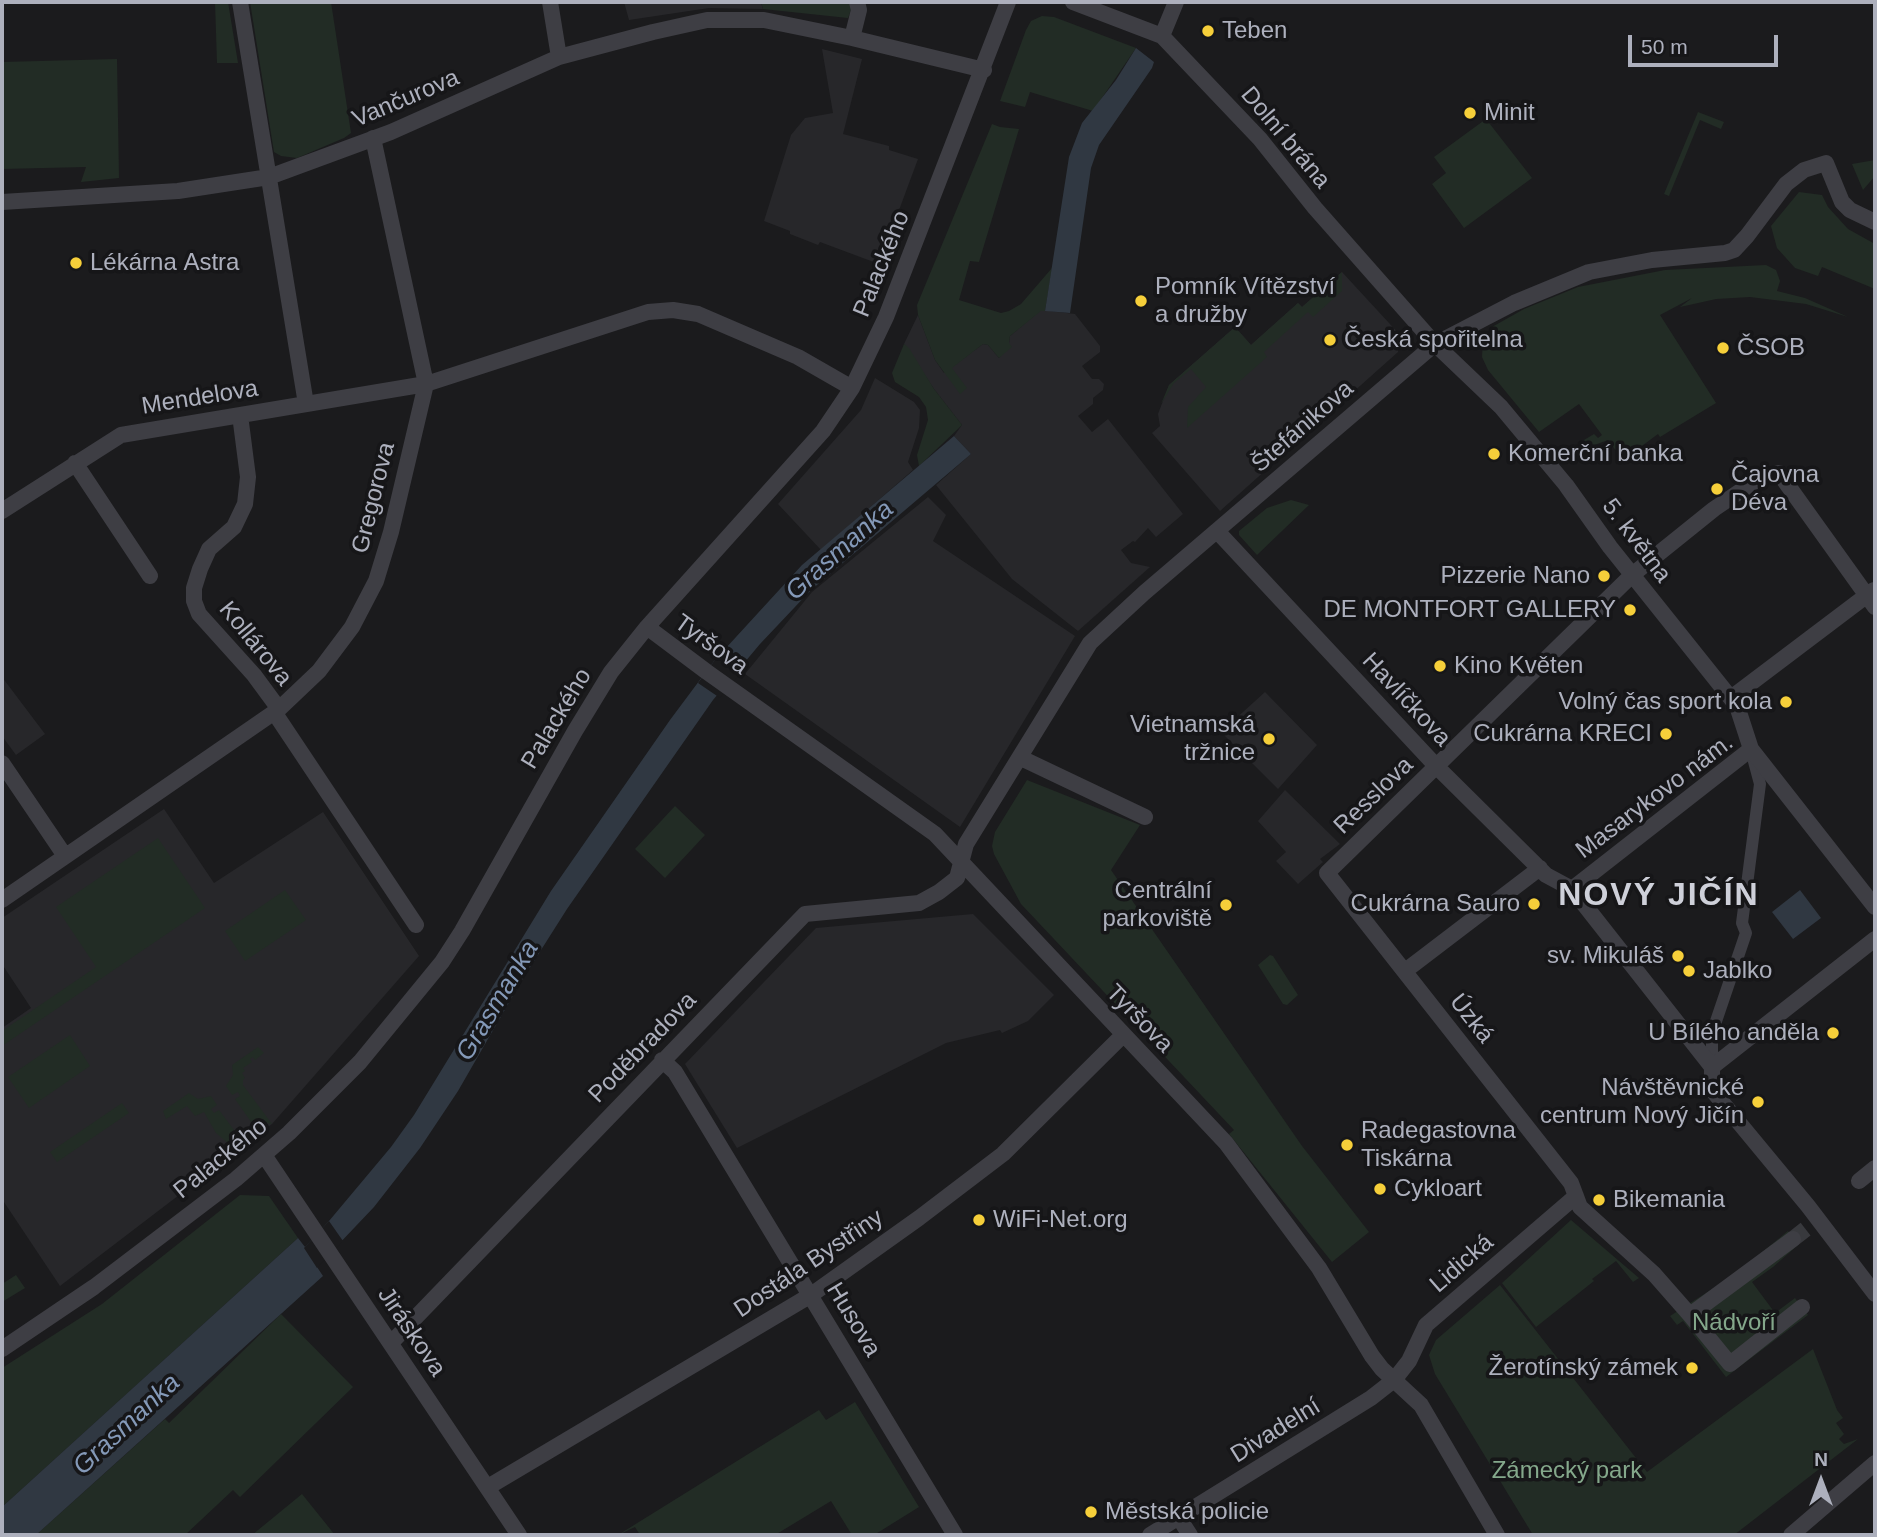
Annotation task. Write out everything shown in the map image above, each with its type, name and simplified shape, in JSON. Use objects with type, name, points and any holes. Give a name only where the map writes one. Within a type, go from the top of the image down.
[{"type":"street","points":[[240,2],[306,404]]},
{"type":"street","points":[[550,2],[559,57]]},
{"type":"street","points":[[852,38],[859,10],[858,2]]},
{"type":"street","name":"Palackého","points":[[2,1349],[94,1287],[264,1155],[317,1107],[360,1062],[442,962],[611,672],[647,626],[823,430],[852,388],[886,317],[1009,2]]},
{"type":"street","name":"Dolní brána","points":[[1073,2],[1162,36],[1260,139],[1315,208],[1435,344]]},
{"type":"street","points":[[1162,36],[1176,2]]},
{"type":"street","name":"Vančurova","points":[[2,202],[178,191],[269,177],[391,132],[559,57],[707,20],[764,20],[984,69]]},
{"type":"street","points":[[373,138],[426,384],[648,312],[673,310],[698,314],[798,357],[852,388]]},
{"type":"street","name":"Štefánikova","points":[[961,861],[966,844],[1090,643],[1435,344],[1514,303],[1589,272],[1734,250],[1786,184],[1804,170],[1826,163],[1842,202],[1850,210],[1875,222]]},
{"type":"street","name":"5. května","points":[[1435,344],[1501,407],[1566,485],[1632,575],[1737,706],[1751,749]]},
{"type":"street","name":"Mendelova","points":[[2,512],[121,435],[426,384]]},
{"type":"street","name":"Gregorova","points":[[2,900],[276,711],[319,671],[352,627],[376,581],[391,532],[426,384]]},
{"type":"street","name":"Kollárova","points":[[240,415],[248,477],[245,504],[234,527],[209,549],[194,588],[194,601],[199,614],[254,675],[416,925]]},
{"type":"street","points":[[75,463],[150,576]]},
{"type":"street","name":"Resslova","points":[[1327,873],[1632,575],[1714,509],[1761,477],[1779,473],[1872,597]]},
{"type":"street","name":"Havlíčkova","points":[[1217,531],[1437,767],[1546,875],[1572,889]]},
{"type":"street","points":[[1731,698],[1872,597]]},
{"type":"street","name":"Tyršova","points":[[647,626],[707,672],[935,834],[1226,1143],[1319,1268],[1372,1356],[1421,1405],[1497,1535]]},
{"type":"street","points":[[1751,749],[1760,784],[1742,923],[1746,933],[1712,1033],[1712,1090],[1812,1224],[1875,1294]]},
{"type":"street","name":"Masarykovo nám.","points":[[1712,1067],[1572,889],[1751,749],[1875,907]]},
{"type":"street","points":[[1021,758],[1145,817]]},
{"type":"street","points":[[2,763],[65,856]]},
{"type":"street","name":"Poděbradova","points":[[391,1343],[805,914],[919,903],[957,878],[961,861]]},
{"type":"street","points":[[1405,971],[1540,869]]},
{"type":"street","name":"Úzká","points":[[1327,873],[1571,1183],[1580,1207],[1654,1274],[1730,1364],[1802,1307]]},
{"type":"street","points":[[1712,1067],[1875,939]]},
{"type":"street","name":"Dostála Bystřiny","points":[[488,1487],[811,1295],[1003,1154],[1123,1035]]},
{"type":"street","name":"Husova","points":[[662,1060],[675,1072],[955,1535]]},
{"type":"street","name":"Jiráskova","points":[[264,1155],[519,1535]]},
{"type":"street","points":[[1859,1181],[1875,1168]]},
{"type":"street","name":"Lidická","points":[[1394,1380],[1409,1361],[1426,1325],[1576,1196]]},
{"type":"street","points":[[1690,1315],[1793,1238]]},
{"type":"street","name":"Divadelní","points":[[1150,1535],[1371,1398],[1394,1380]]},
{"type":"street","points":[[1791,1535],[1875,1463]]},
{"type":"street","points":[[1179,1518],[1190,1535]]},
{"type":"shaded area","points":[[624,2],[761,2],[763,9],[709,8],[629,20]]},
{"type":"shaded area","points":[[822,49],[862,59],[843,134],[889,146],[889,150],[918,159],[879,264],[820,242],[818,245],[764,221],[791,135],[805,118],[833,113]]},
{"type":"shaded area","points":[[1342,272],[1401,336],[1398,352],[1220,511],[1152,433],[1160,426],[1158,414],[1169,385],[1235,327],[1251,345],[1298,303],[1302,307]]},
{"type":"shaded area","points":[[1041,310],[1075,314],[1100,346],[1100,352],[1082,366],[1092,379],[1099,379],[1104,384],[1103,390],[1093,398],[1093,404],[1078,416],[1092,432],[1108,419],[1183,514],[1156,537],[1148,528],[1135,542],[1121,550],[1131,563],[1150,567],[1078,631],[1012,579],[936,485],[971,454],[954,436],[962,425],[904,344],[918,315],[935,360],[944,373],[983,344],[988,345],[999,358],[1009,343],[1010,336]]},
{"type":"shaded area","points":[[875,378],[914,402],[920,410],[919,428],[908,462],[913,470],[821,550],[778,504],[861,410]]},
{"type":"shaded area","points":[[928,497],[946,515],[933,541],[1075,636],[960,827],[745,674],[812,592]]},
{"type":"shaded area","points":[[2,677],[45,734],[16,755],[2,736]]},
{"type":"shaded area","name":"Vietnamská tržnice","points":[[1265,692],[1317,745],[1278,789],[1221,732]]},
{"type":"shaded area","points":[[1285,790],[1340,844],[1320,859],[1323,862],[1298,884],[1276,861],[1286,852],[1258,821]]},
{"type":"shaded area","points":[[164,809],[214,883],[323,812],[419,956],[272,1124],[60,1286],[2,1199],[2,1028],[31,1008],[2,964],[2,918]]},
{"type":"shaded area","points":[[973,914],[1054,995],[1028,1021],[1002,1033],[1000,1030],[946,1043],[737,1148],[685,1064],[816,928]]},
{"type":"green space","points":[[215,2],[228,2],[238,63],[217,63]]},
{"type":"green space","points":[[250,2],[331,2],[351,133],[297,158],[281,156],[274,152]]},
{"type":"green space","points":[[761,2],[850,2],[852,7],[848,18],[763,9]]},
{"type":"green space","points":[[1042,16],[1054,17],[1136,48],[1093,111],[1030,92],[1025,107],[1000,101],[1026,30],[1031,21]]},
{"type":"green space","points":[[117,59],[119,178],[81,182],[86,167],[2,169],[2,62]]},
{"type":"green space","points":[[1698,112],[1724,122],[1721,129],[1700,120],[1669,196],[1664,194]]},
{"type":"green space","points":[[1486,119],[1532,178],[1464,228],[1432,184],[1446,173],[1434,157]]},
{"type":"green space","points":[[992,124],[1019,129],[979,262],[970,261],[959,300],[1001,313],[1009,311],[1021,304],[1052,268],[1045,311],[1041,311],[1010,336],[1009,343],[1012,347],[999,358],[988,345],[983,344],[952,368],[967,388],[960,394],[935,360],[918,315],[917,305]]},
{"type":"green space","points":[[1875,160],[1875,176],[1863,190],[1852,164]]},
{"type":"green space","points":[[1799,192],[1822,195],[1828,207],[1848,229],[1875,244],[1875,289],[1822,267],[1818,276],[1795,268],[1777,248],[1771,226]]},
{"type":"green space","points":[[1766,265],[1776,270],[1780,281],[1777,291],[1805,298],[1848,317],[1806,304],[1750,297],[1716,299],[1680,307],[1692,298],[1660,315],[1716,403],[1660,437],[1658,434],[1623,460],[1608,440],[1589,447],[1584,440],[1594,434],[1598,438],[1602,435],[1579,404],[1539,432],[1488,370],[1482,357],[1483,340],[1492,327],[1524,309],[1578,287],[1665,270]]},
{"type":"green space","points":[[1342,272],[1342,291],[1313,317],[1308,312],[1264,352],[1267,357],[1187,428],[1188,407],[1206,387],[1191,369],[1174,383],[1161,404],[1169,385],[1235,327],[1251,345],[1298,303],[1302,307]]},
{"type":"green space","points":[[904,344],[962,425],[919,466],[917,455],[928,420],[926,407],[919,397],[895,382],[892,373]]},
{"type":"green space","points":[[1291,500],[1309,505],[1257,555],[1239,535],[1239,531],[1267,508]]},
{"type":"green space","points":[[1027,780],[1140,825],[1111,870],[1302,1146],[1369,1232],[1332,1262],[1229,1134],[1234,1130],[1021,904],[992,846],[995,832]]},
{"type":"green space","points":[[675,806],[705,835],[665,878],[635,849]]},
{"type":"green space","points":[[158,838],[205,908],[2,1046],[2,1031],[96,967],[56,907]]},
{"type":"green space","points":[[285,890],[306,920],[245,961],[225,931]]},
{"type":"green space","points":[[1270,955],[1298,995],[1287,1005],[1283,1004],[1258,965]]},
{"type":"green space","points":[[70,1035],[90,1066],[29,1108],[8,1077]]},
{"type":"green space","points":[[258,1047],[264,1053],[255,1060],[253,1057],[250,1059],[252,1062],[243,1068],[243,1085],[272,1124],[262,1122],[254,1126],[235,1099],[240,1096],[238,1092],[232,1095],[226,1086],[233,1075],[232,1065]]},
{"type":"green space","points":[[189,1093],[198,1099],[211,1096],[217,1105],[211,1109],[214,1113],[219,1110],[237,1134],[229,1144],[216,1133],[204,1112],[195,1116],[187,1106],[166,1119],[163,1111]]},
{"type":"green space","points":[[122,1103],[129,1113],[57,1162],[50,1152]]},
{"type":"green space","points":[[240,1195],[269,1196],[298,1238],[2,1507],[2,1368],[102,1304]]},
{"type":"green space","points":[[1571,1220],[1639,1278],[1633,1282],[1616,1261],[1536,1327],[1502,1283]]},
{"type":"green space","name":"Nádvoří","points":[[1788,1231],[1798,1245],[1752,1282],[1775,1313],[1795,1298],[1808,1315],[1726,1377],[1683,1321],[1677,1325],[1670,1316],[1734,1275]]},
{"type":"green space","points":[[16,1275],[25,1288],[2,1302],[2,1284]]},
{"type":"green space","name":"Zámecký park","points":[[1500,1285],[1647,1472],[1813,1349],[1837,1410],[1843,1418],[1836,1423],[1844,1434],[1839,1439],[1844,1444],[1858,1439],[1734,1535],[1533,1535],[1435,1374],[1429,1355],[1436,1340]]},
{"type":"green space","points":[[281,1314],[353,1387],[240,1497],[233,1490],[185,1535],[36,1535],[165,1419],[169,1423]]},
{"type":"green space","points":[[855,1402],[919,1507],[874,1535],[852,1535],[831,1501],[775,1535],[640,1535],[635,1527],[618,1535],[819,1410],[826,1420]]},
{"type":"green space","points":[[302,1494],[335,1535],[252,1535]]},
{"type":"water","points":[[1136,48],[1154,62],[1099,145],[1091,168],[1070,313],[1045,311],[1069,157],[1082,123],[1116,80]]},
{"type":"water","name":"Grasmanka","points":[[954,436],[971,454],[811,590],[760,644],[713,700],[567,909],[522,980],[458,1091],[420,1148],[374,1207],[317,1267],[323,1276],[36,1535],[2,1535],[2,1507],[298,1238],[305,1247],[329,1221],[414,1115],[551,891],[714,661],[802,565]]},
{"type":"water","points":[[1800,890],[1821,918],[1793,939],[1772,912]]},
{"type":"pier","points":[[717,657],[740,674],[720,698],[698,683]]},
{"type":"pier","points":[[329,1221],[343,1241],[317,1268],[304,1248]]},
{"type":"tunnel","points":[[1793,1239],[1807,1228]]},
{"type":"place","name":"Teben","points":[[1208,31]]},
{"type":"place","name":"Minit","points":[[1470,113]]},
{"type":"place","name":"Lékárna Astra","points":[[76,263]]},
{"type":"place","name":"Pomník Vítězství a družby","points":[[1141,301]]},
{"type":"place","name":"Česká spořitelna","points":[[1330,340]]},
{"type":"place","name":"ČSOB","points":[[1723,348]]},
{"type":"place","name":"Komerční banka","points":[[1494,454]]},
{"type":"place","name":"Čajovna Déva","points":[[1717,489]]},
{"type":"place","name":"Pizzerie Nano","points":[[1604,576]]},
{"type":"place","name":"DE MONTFORT GALLERY","points":[[1630,610]]},
{"type":"place","name":"Kino Květen","points":[[1440,666]]},
{"type":"place","name":"Volný čas sport kola","points":[[1786,702]]},
{"type":"place","name":"Cukrárna KRECI","points":[[1666,734]]},
{"type":"place","name":"Vietnamská tržnice","points":[[1269,739]]},
{"type":"place","name":"Cukrárna Sauro","points":[[1534,904]]},
{"type":"place","name":"Centrální parkoviště","points":[[1226,905]]},
{"type":"place","name":"sv. Mikuláš","points":[[1678,956]]},
{"type":"place","name":"Jablko","points":[[1689,971]]},
{"type":"place","name":"U Bílého anděla","points":[[1833,1033]]},
{"type":"place","name":"Návštěvnické centrum Nový Jičín","points":[[1758,1102]]},
{"type":"place","name":"Radegastovna Tiskárna","points":[[1347,1145]]},
{"type":"place","name":"Cykloart","points":[[1380,1189]]},
{"type":"place","name":"Bikemania","points":[[1599,1200]]},
{"type":"place","name":"WiFi-Net.org","points":[[979,1220]]},
{"type":"place","name":"Žerotínský zámek","points":[[1692,1368]]},
{"type":"place","name":"Městská policie","points":[[1091,1512]]},
{"type":"district","name":"NOVÝ JIČÍN","points":[[1659,896]]}]
